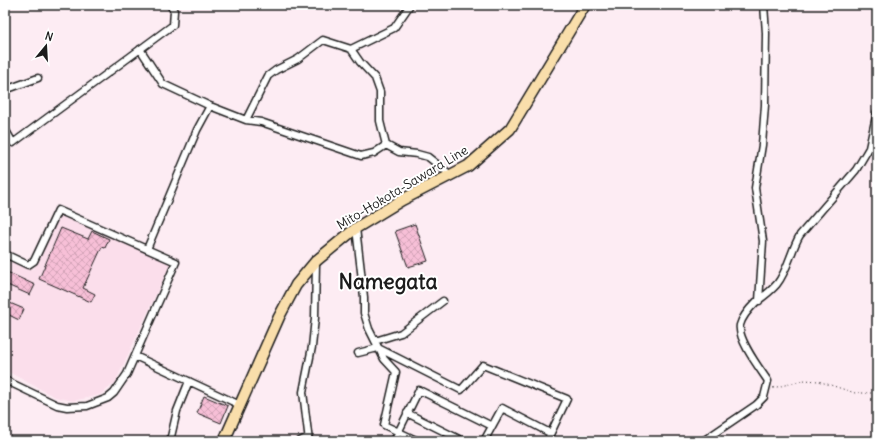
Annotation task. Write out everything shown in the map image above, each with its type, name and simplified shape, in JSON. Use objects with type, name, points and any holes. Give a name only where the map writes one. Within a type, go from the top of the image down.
[{"type":"main road","name":"Mito-Hokota-Sawara Line","points":[[224,441],[279,317],[296,286],[316,261],[356,228],[402,200],[468,166],[510,129],[585,5]]},
{"type":"street","points":[[5,129],[13,143],[140,50],[173,25],[174,11],[170,5]]},
{"type":"street","points":[[351,49],[394,28],[410,5]]},
{"type":"street","points":[[759,301],[763,241],[755,188],[762,145],[765,105],[766,33],[764,5]]},
{"type":"street","points":[[246,120],[268,76],[276,70],[298,59],[323,40],[351,49],[360,62],[376,78],[380,92],[380,121],[386,145],[400,152],[428,157],[451,175]]},
{"type":"street","points":[[140,50],[162,84],[210,106],[246,120],[261,122],[361,156],[374,153],[386,145]]},
{"type":"street","points":[[5,90],[38,78]]},
{"type":"street","points":[[147,249],[197,130],[210,106]]},
{"type":"street","points":[[703,441],[756,405],[764,397],[768,382],[743,339],[740,325],[746,314],[776,285],[783,275],[794,245],[800,235],[856,170],[869,148],[877,112]]},
{"type":"street","points":[[5,254],[28,265],[34,261],[58,210],[176,262],[135,356],[114,393],[102,401],[87,406],[67,407],[57,405],[5,380]]},
{"type":"street","points":[[356,228],[364,297],[364,313],[368,329],[384,358],[396,372],[384,425],[418,441]]},
{"type":"street","points":[[300,441],[308,439],[303,392],[312,347],[315,318],[316,261]]},
{"type":"street","points":[[375,341],[402,333],[443,301]]},
{"type":"street","points":[[358,353],[378,348],[461,390],[483,365],[566,399],[547,441]]},
{"type":"street","points":[[135,356],[240,405]]},
{"type":"street","points":[[170,441],[177,411],[189,381]]},
{"type":"street","points":[[394,441],[419,390],[492,426]]},
{"type":"street","points":[[484,441],[502,408],[550,433]]},
{"type":"street","points":[[407,413],[463,441]]},
{"type":"path","points":[[767,390],[805,380],[818,381],[855,392],[877,393]]},
{"type":"shaded area","points":[[61,212],[171,262],[115,383],[100,395],[73,401],[55,397],[5,370],[5,257],[34,269]]},
{"type":"building","points":[[415,224],[428,261],[408,267],[395,231]]},
{"type":"building","points":[[61,228],[88,239],[92,231],[109,239],[105,248],[102,247],[83,288],[95,294],[91,302],[39,279]]},
{"type":"building","points":[[5,271],[35,285],[30,295],[5,284]]},
{"type":"building","points":[[5,301],[24,309],[19,320],[5,313]]},
{"type":"building","points":[[204,396],[228,406],[221,423],[197,413]]},
{"type":"district","name":"Namegata","points":[[388,282]]}]
